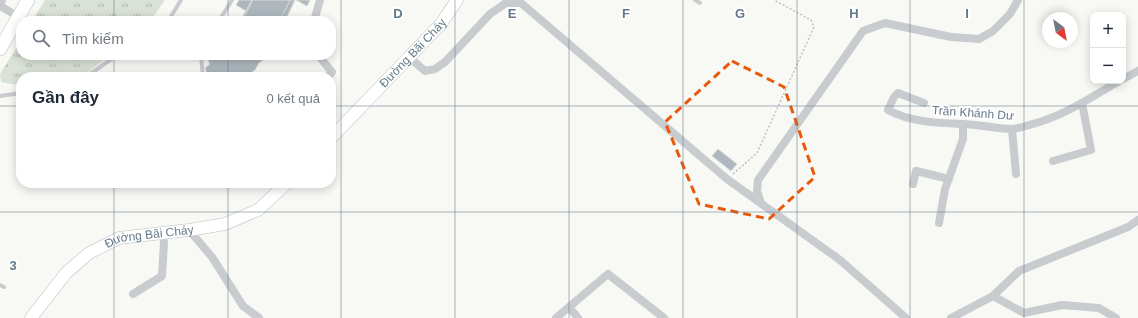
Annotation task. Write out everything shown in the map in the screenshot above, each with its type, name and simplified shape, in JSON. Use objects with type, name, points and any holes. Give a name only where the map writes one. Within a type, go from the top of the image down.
[{"type":"main road","points":[[19,16],[28,0]]},
{"type":"main road","name":"Đường Bãi Cháy","points":[[336,133],[441,24],[457,0]]},
{"type":"main road","points":[[0,49],[16,21]]},
{"type":"main road","name":"Đường Bãi Cháy","points":[[31,318],[66,273],[89,253],[119,238],[163,234],[225,224],[258,210],[282,188]]},
{"type":"street","points":[[315,16],[320,0]]},
{"type":"street","points":[[761,203],[757,190],[758,180],[863,31],[885,23],[951,37],[979,39],[993,31],[1010,14],[1018,0]]},
{"type":"street","points":[[409,57],[425,71],[435,70],[445,62],[490,14],[506,2],[521,3],[727,179],[840,260],[906,318]]},
{"type":"street","points":[[0,6],[16,16]]},
{"type":"street","points":[[322,60],[332,72]]},
{"type":"street","points":[[1126,77],[1138,71]]},
{"type":"street","name":"Trần Khánh Dư","points":[[924,103],[898,93],[894,97],[888,110],[894,114],[920,121],[963,124],[1012,130],[1043,122],[1066,112],[1114,84]]},
{"type":"street","points":[[1053,161],[1091,150],[1082,103]]},
{"type":"street","points":[[939,223],[946,189],[963,139],[963,124]]},
{"type":"street","points":[[1012,130],[1016,174]]},
{"type":"street","points":[[913,184],[916,171],[949,179]]},
{"type":"street","points":[[951,318],[993,296],[1019,271],[1128,227],[1138,220]]},
{"type":"street","points":[[189,230],[212,257],[243,306],[260,318]]},
{"type":"street","points":[[133,294],[162,276],[164,243],[163,234]]},
{"type":"street","points":[[556,318],[608,274],[664,318]]},
{"type":"street","points":[[993,296],[1023,316],[1062,305],[1099,308],[1116,318]]},
{"type":"street","points":[[569,306],[578,318]]},
{"type":"lane","points":[[173,16],[181,0]]},
{"type":"lane","points":[[222,16],[232,0]]},
{"type":"lane","points":[[695,0],[700,3]]},
{"type":"lane","points":[[93,72],[110,60]]},
{"type":"lane","points":[[201,60],[203,72]]},
{"type":"lane","points":[[0,96],[16,94]]},
{"type":"path","points":[[727,179],[757,153],[814,28],[812,20],[774,0]]},
{"type":"highlighted area","points":[[732,61],[784,87],[815,177],[769,219],[699,204],[665,122]]},
{"type":"green space","points":[[45,0],[165,0],[154,16],[35,16]]},
{"type":"green space","points":[[16,48],[16,60],[104,60],[88,72],[16,72],[16,85],[1,82],[0,74]]},
{"type":"building","points":[[239,0],[252,0],[246,11],[236,5]]},
{"type":"building","points":[[252,0],[295,0],[287,16],[243,16]]},
{"type":"building","points":[[253,0],[290,1],[282,16],[245,16]]},
{"type":"building","points":[[296,0],[310,0],[307,6]]},
{"type":"building","points":[[263,60],[252,72],[206,72],[205,68],[210,64],[208,61]]},
{"type":"building","points":[[718,149],[737,164],[731,171],[712,156]]}]
